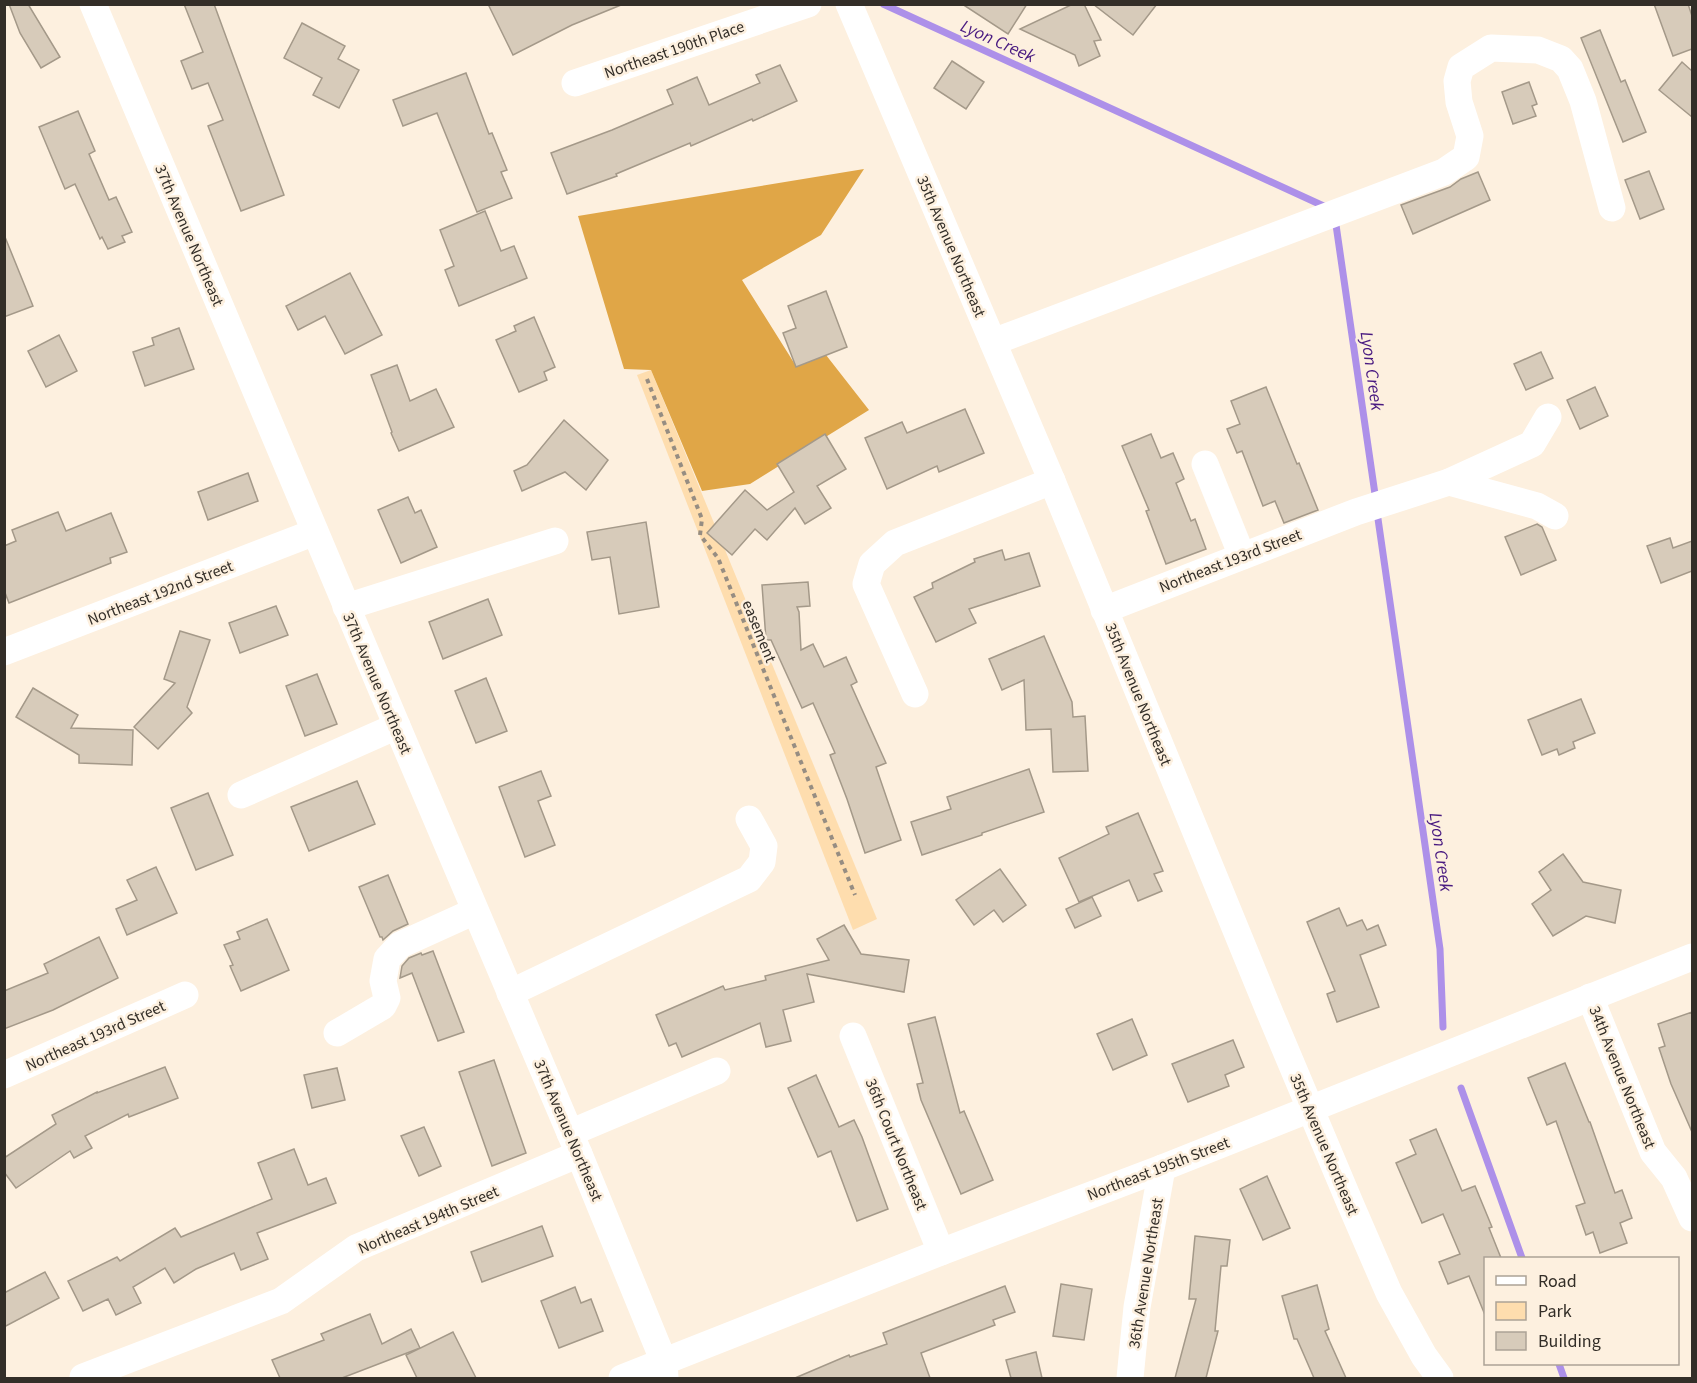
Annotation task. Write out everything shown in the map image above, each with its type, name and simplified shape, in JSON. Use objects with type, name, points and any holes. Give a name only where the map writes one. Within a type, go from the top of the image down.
[{"type":"street","name":"37th Avenue Northeast","points":[[93,4],[575,1144],[664,1370]]},
{"type":"street","name":"Northeast 190th Place","points":[[575,83],[808,4]]},
{"type":"street","name":"35th Avenue Northeast","points":[[849,4],[1052,481],[1309,1108],[1389,1293],[1424,1356],[1440,1378]]},
{"type":"street","points":[[993,342],[1444,172],[1467,157],[1470,136],[1459,102],[1457,81],[1461,67],[1491,48],[1538,50],[1562,59],[1570,69],[1583,101],[1612,208]]},
{"type":"street","name":"Northeast 193rd Street","points":[[1104,609],[1356,512],[1449,482],[1532,444],[1548,417]]},
{"type":"street","points":[[1205,464],[1242,556]]},
{"type":"street","points":[[915,694],[866,584],[872,564],[895,543],[1052,481]]},
{"type":"street","points":[[1449,482],[1537,506],[1555,516]]},
{"type":"street","name":"Northeast 192nd Street","points":[[4,652],[315,532]]},
{"type":"street","points":[[346,607],[555,541]]},
{"type":"street","points":[[241,795],[397,726]]},
{"type":"street","points":[[510,993],[749,879],[762,862],[764,846],[749,819]]},
{"type":"street","points":[[337,1033],[383,1006],[387,998],[383,981],[387,959],[400,945],[475,910]]},
{"type":"street","name":"Northeast 195th Street","points":[[622,1378],[664,1370],[941,1252],[1162,1168],[1692,957]]},
{"type":"street","name":"Northeast 193rd Street","points":[[4,1075],[184,995]]},
{"type":"street","name":"34th Avenue Northeast","points":[[1590,997],[1653,1152],[1674,1178],[1692,1218]]},
{"type":"street","name":"36th Court Northeast","points":[[853,1036],[941,1252]]},
{"type":"street","name":"Northeast 194th Street","points":[[83,1377],[281,1301],[356,1248],[575,1144],[717,1071]]},
{"type":"street","name":"36th Avenue Northeast","points":[[1130,1378],[1137,1307],[1162,1168]]},
{"type":"path","name":"easement","points":[[647,379],[702,519],[700,535],[718,558],[855,895]]},
{"type":"green space","points":[[651,370],[877,919],[853,930],[637,375]]},
{"type":"shaded area","points":[[864,169],[821,235],[742,280],[796,366],[826,355],[869,410],[750,484],[702,491],[651,370],[624,369],[578,216]]},
{"type":"building","points":[[9,4],[28,4],[60,57],[41,68],[20,33]]},
{"type":"building","points":[[184,4],[214,4],[284,195],[241,211],[208,126],[223,120],[208,83],[192,89],[181,61],[203,52]]},
{"type":"building","points":[[488,4],[621,5],[572,25],[513,55]]},
{"type":"building","points":[[962,4],[1027,4],[1008,34]]},
{"type":"building","points":[[1073,4],[1084,4],[1101,40],[1094,41],[1100,56],[1079,66],[1075,55],[1020,29]]},
{"type":"building","points":[[1093,4],[1157,4],[1133,35]]},
{"type":"building","points":[[1654,4],[1688,4],[1692,16],[1692,49],[1673,56]]},
{"type":"building","points":[[302,23],[345,46],[338,59],[359,70],[339,108],[313,95],[322,78],[284,58]]},
{"type":"building","points":[[1600,30],[1621,82],[1625,80],[1646,132],[1623,142],[1581,38]]},
{"type":"building","points":[[952,61],[984,82],[966,109],[934,88]]},
{"type":"building","points":[[1682,62],[1692,71],[1692,117],[1659,90]]},
{"type":"building","points":[[780,65],[797,101],[691,146],[690,143],[616,174],[617,176],[567,194],[551,153],[673,104],[667,90],[697,77],[709,105],[760,83],[756,75]]},
{"type":"building","points":[[466,73],[489,134],[492,133],[507,170],[501,172],[512,198],[477,212],[437,113],[403,126],[393,100]]},
{"type":"building","points":[[1529,82],[1537,104],[1532,106],[1536,116],[1513,124],[1502,92]]},
{"type":"building","points":[[78,111],[95,151],[89,154],[109,200],[116,197],[132,232],[122,236],[125,242],[108,249],[102,237],[100,239],[75,184],[65,189],[39,127]]},
{"type":"building","points":[[1649,171],[1664,209],[1640,219],[1625,180]]},
{"type":"building","points":[[1478,172],[1490,200],[1413,234],[1401,205],[1450,187],[1461,179]]},
{"type":"building","points":[[485,211],[501,251],[514,246],[527,278],[459,306],[445,270],[454,266],[440,230]]},
{"type":"building","points":[[4,238],[33,306],[4,317]]},
{"type":"building","points":[[350,273],[382,335],[345,354],[325,316],[298,330],[286,306]]},
{"type":"building","points":[[826,291],[847,347],[796,367],[783,333],[796,328],[788,306]]},
{"type":"building","points":[[534,317],[555,367],[544,372],[547,380],[519,392],[496,340],[516,331],[514,326]]},
{"type":"building","points":[[179,328],[194,369],[145,386],[133,352],[154,345],[152,338]]},
{"type":"building","points":[[59,335],[77,371],[46,387],[28,351]]},
{"type":"building","points":[[1541,352],[1553,378],[1526,390],[1514,364]]},
{"type":"building","points":[[397,365],[410,401],[436,389],[454,427],[399,451],[371,375]]},
{"type":"building","points":[[1266,387],[1318,510],[1284,523],[1275,501],[1263,506],[1242,451],[1237,453],[1227,429],[1240,424],[1231,401]]},
{"type":"building","points":[[1595,387],[1608,416],[1580,429],[1567,400]]},
{"type":"building","points":[[965,409],[984,453],[939,472],[937,466],[887,489],[865,438],[902,422],[907,433]]},
{"type":"building","points":[[564,420],[608,460],[586,490],[565,472],[522,491],[514,471],[527,465]]},
{"type":"building","points":[[825,434],[846,469],[817,486],[831,508],[805,524],[795,508],[767,540],[755,529],[732,555],[707,533],[745,490],[767,510],[794,492],[777,464]]},
{"type":"building","points":[[1151,434],[1161,458],[1173,453],[1184,479],[1176,483],[1191,521],[1195,519],[1206,549],[1166,564],[1146,511],[1149,510],[1122,446]]},
{"type":"building","points":[[248,473],[258,501],[208,520],[198,492]]},
{"type":"building","points":[[408,497],[415,513],[421,510],[437,547],[401,563],[378,510]]},
{"type":"building","points":[[58,512],[66,531],[111,513],[127,552],[110,558],[111,563],[9,603],[4,590],[4,546],[16,541],[12,530]]},
{"type":"building","points":[[646,522],[659,607],[619,614],[610,557],[592,560],[587,532]]},
{"type":"building","points":[[1537,524],[1542,527],[1556,560],[1521,575],[1505,537]]},
{"type":"building","points":[[1670,538],[1673,548],[1692,541],[1692,571],[1661,583],[1647,546]]},
{"type":"building","points":[[1002,550],[1005,560],[1029,553],[1040,586],[969,609],[976,623],[936,642],[914,597],[933,588],[932,583],[975,562],[974,559]]},
{"type":"building","points":[[808,582],[810,606],[797,607],[801,650],[813,644],[824,667],[846,657],[857,682],[851,685],[886,763],[876,767],[901,840],[865,853],[830,755],[835,753],[813,703],[802,708],[771,640],[766,640],[762,585]]},
{"type":"building","points":[[488,599],[502,635],[443,659],[429,622]]},
{"type":"building","points":[[276,606],[288,635],[240,653],[229,623]]},
{"type":"building","points":[[180,631],[210,640],[187,707],[192,713],[158,749],[134,727],[175,683],[164,679]]},
{"type":"building","points":[[1044,636],[1072,702],[1073,717],[1085,716],[1088,771],[1053,772],[1051,729],[1026,730],[1024,680],[1002,690],[989,659]]},
{"type":"building","points":[[317,674],[337,724],[305,736],[286,686]]},
{"type":"building","points":[[486,678],[507,731],[476,743],[455,691]]},
{"type":"building","points":[[33,688],[78,715],[71,728],[133,730],[132,765],[79,763],[79,755],[16,717]]},
{"type":"building","points":[[1581,699],[1595,733],[1573,742],[1575,748],[1559,755],[1557,749],[1542,755],[1528,720]]},
{"type":"building","points":[[1029,769],[1044,812],[922,855],[911,822],[951,809],[947,797]]},
{"type":"building","points":[[541,771],[551,796],[538,801],[555,845],[525,857],[499,787]]},
{"type":"building","points":[[357,781],[375,824],[309,851],[291,807]]},
{"type":"building","points":[[208,793],[233,855],[196,870],[171,808]]},
{"type":"building","points":[[1138,813],[1163,871],[1154,874],[1162,891],[1138,901],[1129,880],[1079,902],[1059,858],[1109,834],[1106,827]]},
{"type":"building","points":[[1563,854],[1583,882],[1621,890],[1615,923],[1586,916],[1553,936],[1532,904],[1551,890],[1539,872]]},
{"type":"building","points":[[156,867],[177,913],[127,935],[116,909],[137,900],[127,880]]},
{"type":"building","points":[[1000,869],[1026,905],[1003,922],[994,910],[974,925],[956,900]]},
{"type":"building","points":[[388,875],[408,924],[393,931],[383,940],[359,887]]},
{"type":"building","points":[[1092,897],[1101,916],[1075,928],[1066,909]]},
{"type":"building","points":[[1339,908],[1347,926],[1362,920],[1367,930],[1378,925],[1386,945],[1360,955],[1379,1007],[1337,1022],[1327,994],[1335,991],[1307,922]]},
{"type":"building","points":[[267,919],[289,970],[241,991],[224,945],[240,939],[237,932]]},
{"type":"building","points":[[844,925],[861,954],[909,960],[904,992],[807,974],[814,1002],[783,1010],[791,1041],[766,1047],[760,1023],[682,1057],[676,1043],[669,1046],[656,1015],[723,986],[725,990],[766,980],[765,976],[829,960],[817,939]]},
{"type":"building","points":[[99,937],[118,978],[53,1010],[4,1029],[4,991],[48,973],[44,964]]},
{"type":"building","points":[[433,951],[464,1032],[438,1041],[412,973],[400,978],[402,966],[409,958]]},
{"type":"building","points":[[1692,1012],[1692,1132],[1671,1084],[1659,1048],[1665,1046],[1658,1024]]},
{"type":"building","points":[[935,1017],[960,1113],[964,1111],[993,1180],[961,1194],[921,1100],[917,1084],[923,1083],[908,1024]]},
{"type":"building","points":[[1132,1019],[1147,1055],[1113,1070],[1097,1034]]},
{"type":"building","points":[[1233,1040],[1244,1067],[1225,1075],[1229,1086],[1188,1102],[1172,1064]]},
{"type":"building","points":[[494,1060],[526,1153],[492,1166],[459,1072]]},
{"type":"building","points":[[1565,1063],[1590,1122],[1615,1193],[1622,1190],[1632,1218],[1620,1223],[1627,1243],[1600,1253],[1593,1232],[1586,1235],[1576,1206],[1585,1203],[1556,1121],[1547,1125],[1528,1078]]},
{"type":"building","points":[[165,1067],[178,1098],[129,1117],[128,1114],[85,1136],[92,1148],[74,1158],[70,1151],[16,1188],[4,1172],[4,1158],[56,1124],[52,1115],[97,1092]]},
{"type":"building","points":[[337,1068],[345,1100],[312,1108],[304,1075]]},
{"type":"building","points":[[816,1075],[839,1127],[854,1120],[888,1209],[857,1221],[831,1151],[818,1157],[788,1088]]},
{"type":"building","points":[[424,1127],[441,1166],[419,1176],[401,1136]]},
{"type":"building","points":[[1436,1129],[1462,1191],[1475,1186],[1492,1227],[1489,1228],[1501,1257],[1484,1257],[1484,1313],[1469,1276],[1448,1284],[1439,1262],[1460,1254],[1443,1214],[1422,1223],[1396,1163],[1416,1154],[1410,1140]]},
{"type":"building","points":[[294,1149],[308,1185],[326,1178],[336,1203],[257,1233],[268,1259],[241,1270],[234,1253],[196,1269],[174,1283],[165,1268],[133,1287],[141,1303],[116,1315],[108,1299],[83,1311],[68,1281],[117,1257],[120,1261],[175,1228],[181,1237],[272,1199],[258,1163]]},
{"type":"building","points":[[1267,1176],[1290,1228],[1263,1240],[1240,1189]]},
{"type":"building","points":[[542,1226],[553,1256],[482,1282],[471,1252]]},
{"type":"building","points":[[1195,1236],[1230,1240],[1227,1266],[1221,1266],[1215,1331],[1218,1331],[1206,1378],[1175,1378],[1196,1299],[1189,1299]]},
{"type":"building","points":[[45,1272],[59,1298],[4,1327],[4,1293]]},
{"type":"building","points":[[1061,1284],[1092,1289],[1084,1340],[1053,1336]]},
{"type":"building","points":[[1317,1285],[1329,1329],[1325,1331],[1346,1378],[1314,1378],[1297,1339],[1294,1339],[1282,1296]]},
{"type":"building","points":[[1005,1286],[1015,1312],[993,1320],[995,1325],[921,1353],[930,1378],[795,1378],[849,1355],[850,1357],[887,1344],[883,1333]]},
{"type":"building","points":[[575,1287],[581,1303],[591,1299],[603,1331],[559,1348],[541,1301]]},
{"type":"building","points":[[370,1314],[382,1344],[411,1329],[420,1348],[342,1378],[280,1378],[272,1360],[324,1340],[321,1334]]},
{"type":"building","points":[[453,1332],[476,1378],[417,1378],[406,1355]]},
{"type":"building","points":[[1036,1352],[1042,1378],[1011,1378],[1006,1360]]},
{"type":"waterway","name":"Lyon Creek","points":[[883,4],[1328,208]]},
{"type":"waterway","name":"Lyon Creek","points":[[1335,218],[1376,501]]},
{"type":"waterway","name":"Lyon Creek","points":[[1377,512],[1440,949],[1443,1027]]},
{"type":"waterway","name":"Lyon Creek","points":[[1461,1088],[1522,1257]]},
{"type":"waterway","name":"Lyon Creek","points":[[1559,1365],[1564,1378]]}]
